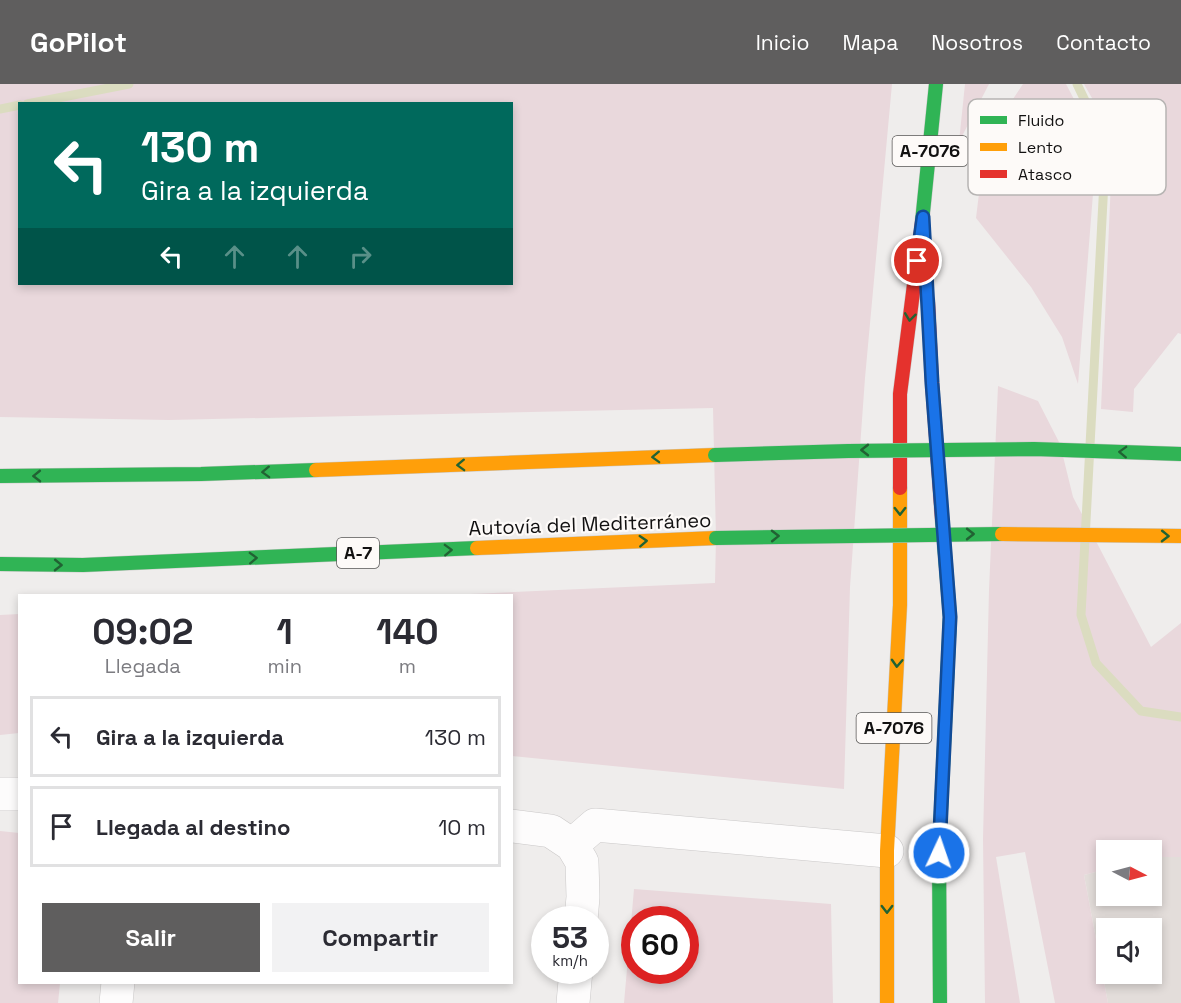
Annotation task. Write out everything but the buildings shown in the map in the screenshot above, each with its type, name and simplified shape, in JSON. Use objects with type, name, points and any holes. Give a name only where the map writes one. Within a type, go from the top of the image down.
[{"type":"main road","name":"A-7076","points":[[888,1003],[887,851],[900,605],[900,393],[923,217],[936,84]]},
{"type":"main road","name":"A-7076","points":[[923,217],[932,383],[950,617],[939,853],[940,1003]]},
{"type":"main road","points":[[0,476],[201,474],[848,451],[1022,449],[1181,454]]},
{"type":"main road","points":[[35,462],[201,474]]},
{"type":"main road","name":"Autovía del Mediterráneo","points":[[0,564],[83,565],[717,538],[874,534],[1181,536]]},
{"type":"street","points":[[0,794],[18,794]]},
{"type":"street","points":[[577,854],[595,825],[887,851]]},
{"type":"street","points":[[513,826],[551,831],[577,854],[584,897],[583,906]]},
{"type":"street","points":[[116,1003],[118,984]]},
{"type":"street","points":[[573,1003],[575,984]]},
{"type":"shaded area","points":[[0,84],[892,84],[865,378],[850,587],[844,789],[513,756],[513,594],[470,594],[715,583],[713,408],[169,420],[0,417]]},
{"type":"shaded area","points":[[965,84],[989,84],[981,99],[968,99],[968,125],[959,142]]},
{"type":"shaded area","points":[[1023,84],[1066,84],[1074,99],[1013,99]]},
{"type":"shaded area","points":[[1084,84],[1181,84],[1181,334],[1178,333],[1134,389],[1133,412],[1101,409],[1110,195],[1166,195],[1166,99],[1093,99]]},
{"type":"shaded area","points":[[979,195],[1093,195],[1078,384],[1062,337],[1031,287],[976,218]]},
{"type":"shaded area","points":[[998,386],[1038,401],[1060,444],[1073,497],[1151,647],[1181,623],[1181,857],[1162,857],[1162,840],[1096,840],[1096,872],[1084,875],[1096,939],[1096,984],[1104,984],[1108,1003],[1055,1003],[1025,852],[996,857],[1020,1003],[985,1003],[983,839],[989,590]]},
{"type":"shaded area","points":[[18,614],[18,733],[0,735],[0,615]]},
{"type":"shaded area","points":[[0,831],[18,833],[18,984],[60,984],[58,1003],[0,1003]]},
{"type":"shaded area","points":[[1162,857],[1181,857],[1181,1003],[1108,1003],[1104,984],[1162,984],[1162,918],[1096,918],[1096,939],[1084,875],[1096,872],[1096,906],[1162,906]]},
{"type":"shaded area","points":[[634,889],[831,904],[833,1003],[624,1003],[626,984],[699,984],[699,906],[633,906]]},
{"type":"waterway","points":[[37,102],[129,84]]},
{"type":"waterway","points":[[1077,84],[1084,99]]},
{"type":"waterway","points":[[0,109],[18,105]]},
{"type":"waterway","points":[[1103,195],[1081,615],[1096,663],[1141,711],[1181,717]]},
{"type":"traffic: fast","points":[[922,222],[936,84]]},
{"type":"traffic: fast","points":[[715,455],[1034,449],[1181,454]]},
{"type":"traffic: fast","points":[[0,476],[201,474],[316,470]]},
{"type":"traffic: fast","points":[[940,1003],[939,853],[950,617],[942,519]]},
{"type":"traffic: fast","points":[[716,538],[1002,534]]},
{"type":"traffic: fast","points":[[0,564],[83,565],[477,548]]},
{"type":"traffic: slow","points":[[316,470],[715,455]]},
{"type":"traffic: slow","points":[[887,1003],[887,851],[900,605],[900,488]]},
{"type":"traffic: slow","points":[[1002,534],[1181,536]]},
{"type":"traffic: slow","points":[[477,548],[716,538]]},
{"type":"traffic: jam","points":[[900,488],[900,394],[922,222]]},
{"type":"traffic: jam","points":[[928,301],[942,519]]},
{"type":"route","points":[[917,261],[923,217],[932,383],[950,617],[939,853]]}]
